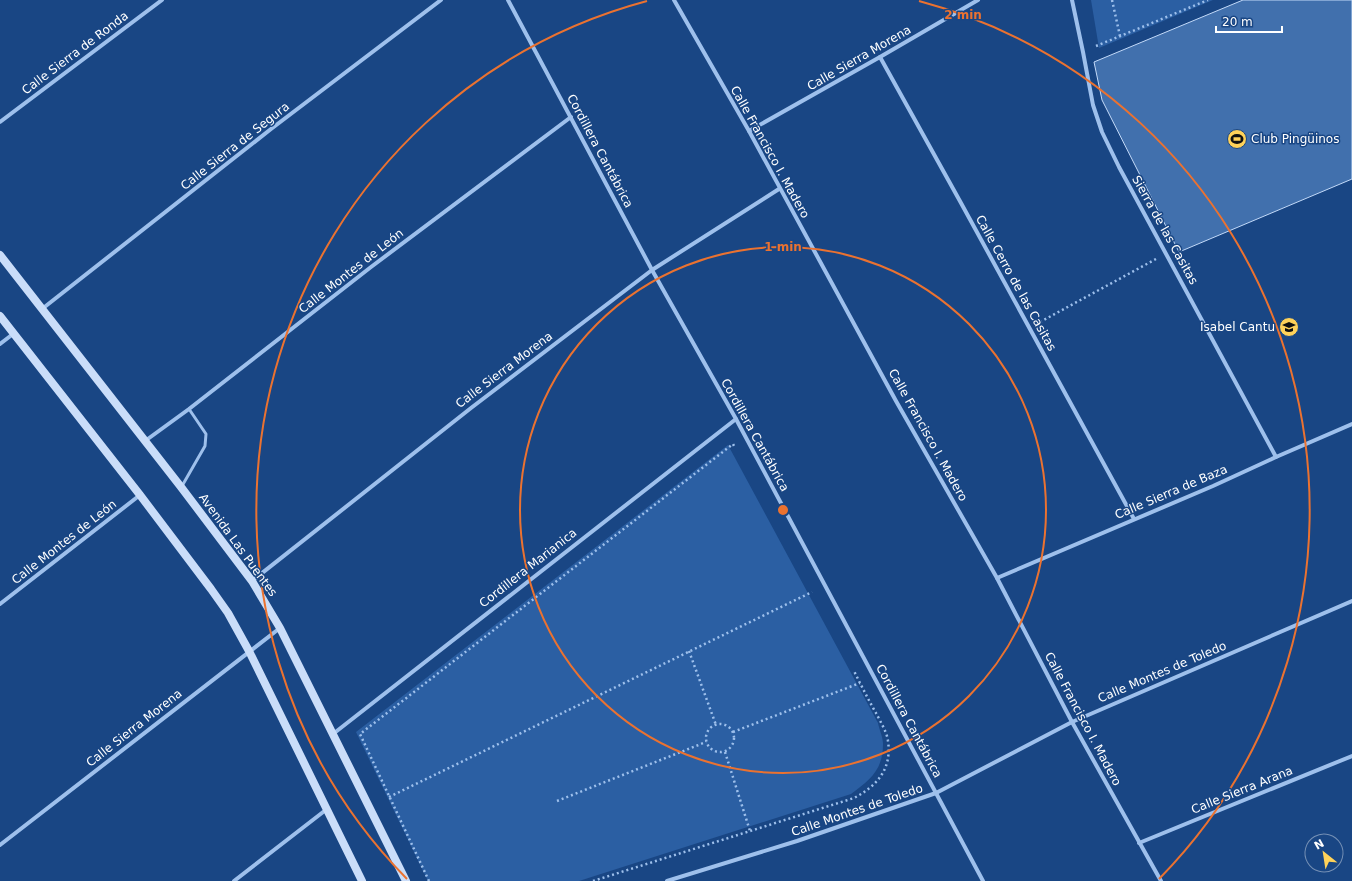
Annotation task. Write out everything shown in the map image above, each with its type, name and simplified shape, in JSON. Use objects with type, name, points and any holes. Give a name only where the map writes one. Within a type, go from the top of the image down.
[{"type":"street","name":"Calle Sierra de Ronda","points":[[0,122],[162,0]]},
{"type":"street","name":"Calle Sierra de Segura","points":[[42,309],[271,129],[441,0]]},
{"type":"street","name":"Cordillera Cantábrica","points":[[508,0],[652,270],[736,419],[983,881]]},
{"type":"street","name":"Calle Francisco I. Madero","points":[[675,0],[900,407],[997,578],[1072,722],[1161,881]]},
{"type":"street","name":"Calle Sierra Morena","points":[[749,132],[978,0]]},
{"type":"street","name":"Sierra de las Casitas","points":[[1072,0],[1093,105],[1102,132],[1119,167],[1276,457]]},
{"type":"street","name":"Calle Cerro de las Casitas","points":[[880,57],[1134,519]]},
{"type":"street","name":"Calle Montes de León","points":[[145,442],[371,267],[571,117]]},
{"type":"street","name":"Calle Sierra Morena","points":[[252,581],[471,408],[652,270],[779,189]]},
{"type":"street","name":"Avenida Las Puentes","points":[[0,255],[181,487],[252,581],[280,628],[406,881]]},
{"type":"street","points":[[0,316],[140,495],[228,614],[249,651],[362,881]]},
{"type":"street","points":[[0,344],[13,334]]},
{"type":"street","name":"Cordillera Marianica","points":[[333,734],[736,419]]},
{"type":"street","name":"Calle Sierra de Baza","points":[[997,578],[1213,486],[1352,424]]},
{"type":"street","name":"Calle Montes de León","points":[[0,604],[140,495]]},
{"type":"street","name":"Calle Montes de Toledo","points":[[667,881],[797,842],[936,793],[1072,722],[1352,601]]},
{"type":"street","name":"Calle Sierra Morena","points":[[0,845],[280,628]]},
{"type":"street","name":"Calle Sierra Arana","points":[[1139,843],[1352,756]]},
{"type":"street","points":[[234,881],[327,808]]},
{"type":"lane","points":[[181,487],[205,446],[206,434],[189,409]]},
{"type":"path","points":[[1112,0],[1120,36]]},
{"type":"path","points":[[1083,52],[1208,0]]},
{"type":"path","points":[[1029,328],[1166,254]]},
{"type":"path","points":[[429,881],[360,734],[733,444],[737,451]]},
{"type":"path","points":[[389,797],[812,592],[815,599]]},
{"type":"path","points":[[689,651],[716,725]]},
{"type":"path","points":[[593,881],[854,798],[875,784],[883,775],[887,763],[888,741],[882,725],[852,669]]},
{"type":"path","points":[[733,732],[860,683]]},
{"type":"path","points":[[723,724],[733,732],[734,742],[725,752],[715,752],[711,750],[706,742],[707,732],[710,728],[716,725],[723,724]]},
{"type":"path","points":[[557,801],[706,742]]},
{"type":"path","points":[[725,752],[750,831]]},
{"type":"shaded area","points":[[1091,0],[1213,0],[1099,48]]},
{"type":"shaded area","points":[[728,445],[878,723],[883,741],[881,761],[874,774],[851,794],[579,881],[428,881],[356,732]]},
{"type":"building","name":"Club Pingüinos","points":[[1243,0],[1352,0],[1352,179],[1179,252],[1102,100],[1094,62]]},
{"type":"place","name":"Club Pingüinos","points":[[1237,139]]},
{"type":"place","name":"Isabel Cantu","points":[[1289,327]]}]
